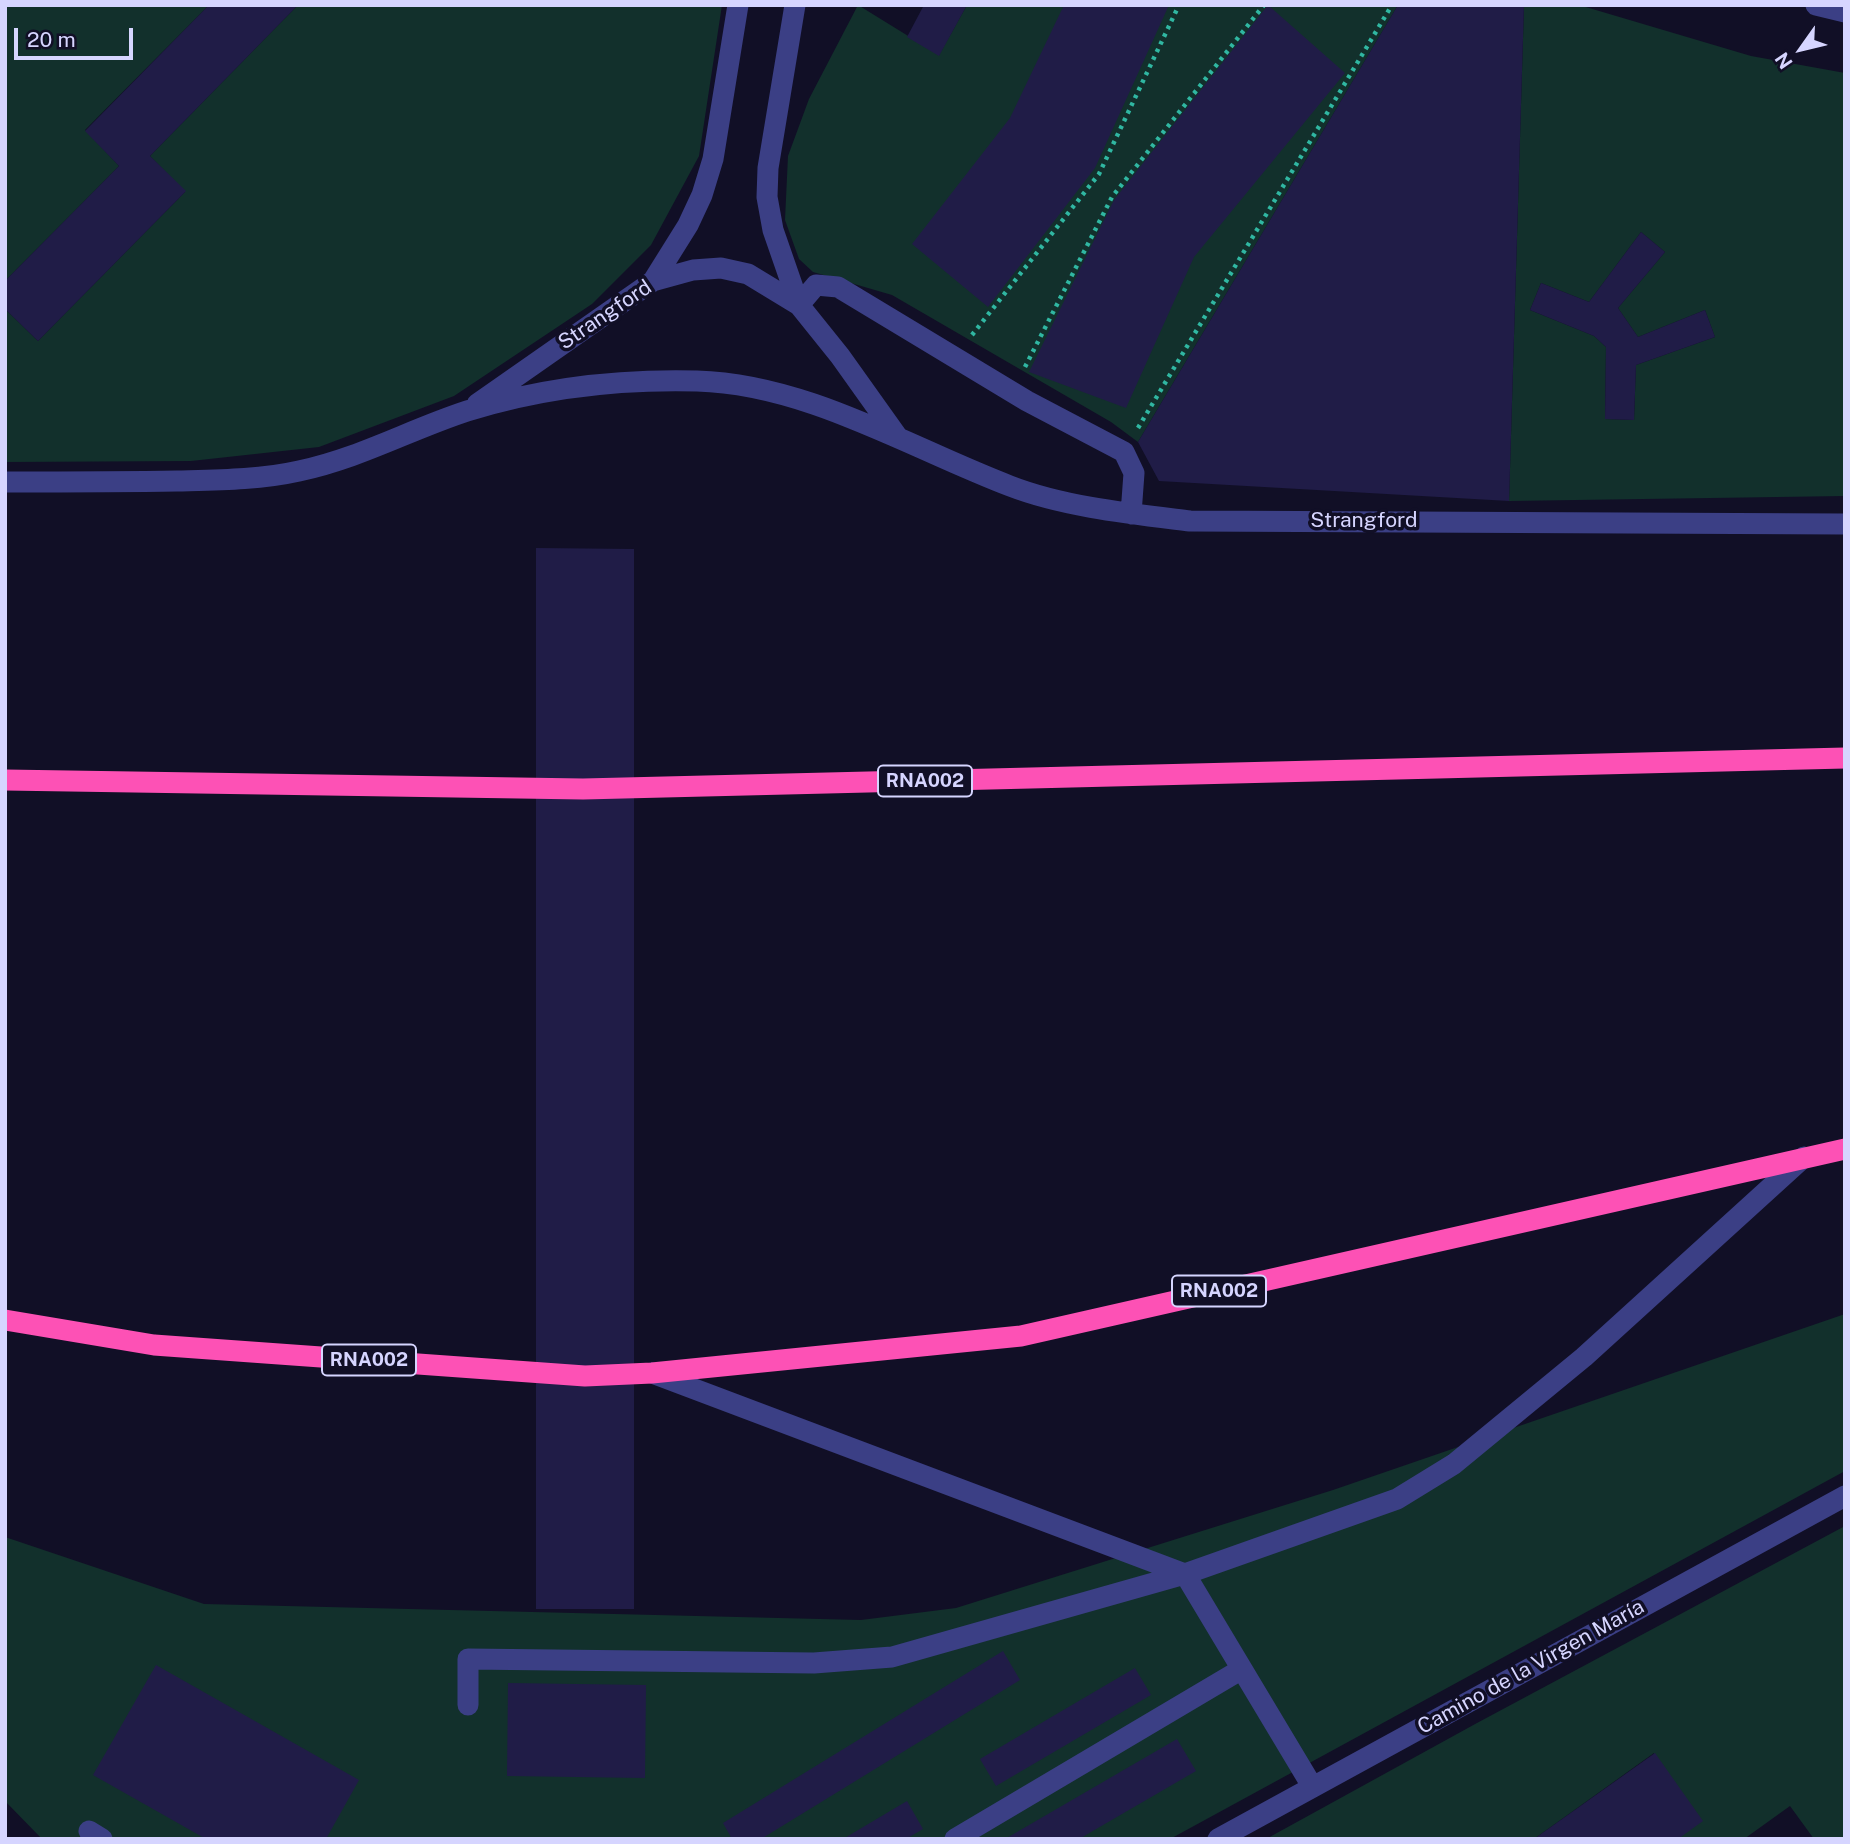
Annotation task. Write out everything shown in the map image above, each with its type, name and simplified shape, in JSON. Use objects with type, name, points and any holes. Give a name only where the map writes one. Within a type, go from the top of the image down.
[{"type":"highway","name":"RNA002","points":[[5,780],[583,789],[1845,758]]},
{"type":"highway","name":"RNA002","points":[[5,1320],[154,1345],[585,1376],[652,1373],[1021,1336],[1845,1149]]},
{"type":"street","points":[[653,281],[688,225],[702,195],[713,159],[738,5]]},
{"type":"street","points":[[795,5],[768,168],[767,197],[773,230],[799,305]]},
{"type":"street","points":[[1815,5],[1845,12]]},
{"type":"street","name":"Strangford","points":[[467,411],[653,281],[693,270],[721,268],[748,274],[799,305],[840,356],[897,436]]},
{"type":"street","points":[[799,305],[816,285],[838,287],[1012,393],[1124,452],[1134,473],[1131,514]]},
{"type":"street","name":"Strangford","points":[[5,482],[246,480],[299,471],[359,455],[467,411],[562,389],[639,381],[701,381],[758,389],[814,406],[897,436],[953,464],[1014,488],[1131,514],[1190,521],[1845,524]]},
{"type":"street","points":[[468,1705],[468,1659],[814,1663],[892,1657],[1185,1574],[1397,1499],[1454,1464],[1584,1357],[1804,1157]]},
{"type":"street","points":[[652,1373],[1185,1574],[1312,1786]]},
{"type":"street","name":"Camino de la Virgen María","points":[[1218,1839],[1845,1496]]},
{"type":"street","points":[[955,1839],[1242,1670]]},
{"type":"path","points":[[954,358],[1099,174],[1179,5]]},
{"type":"path","points":[[1012,393],[1112,197],[1264,5]]},
{"type":"path","points":[[1124,452],[1392,5]]},
{"type":"green space","points":[[5,5],[209,5],[85,130],[119,166],[5,281]]},
{"type":"green space","points":[[298,5],[722,5],[699,156],[651,245],[592,304],[454,396],[319,447],[191,461],[5,462],[5,309],[38,341],[185,192],[150,156]]},
{"type":"green space","points":[[858,5],[939,55],[967,5],[1398,5],[1138,442],[1111,422],[892,295],[813,272],[799,259],[785,220],[788,156],[809,99]]},
{"type":"green space","points":[[1524,5],[1579,5],[1751,56],[1845,73],[1845,496],[1509,501]],"holes":[[[1641,232],[1665,252],[1618,308],[1638,337],[1705,310],[1715,337],[1636,365],[1634,420],[1605,419],[1606,347],[1594,336],[1530,310],[1541,283],[1589,302]]]},
{"type":"green space","points":[[1845,1314],[1845,1471],[1170,1839],[42,1839],[5,1801],[5,1537],[204,1604],[861,1620],[956,1608],[1333,1490]]},
{"type":"green space","points":[[1845,1526],[1845,1839],[1814,1839],[1790,1806],[1744,1839],[1678,1839],[1654,1753],[1534,1839],[1266,1839],[1477,1723]]},
{"type":"building","points":[[209,5],[298,5],[150,156],[186,191],[38,341],[5,309],[5,281],[119,166],[85,131]]},
{"type":"building","points":[[924,5],[967,5],[939,56],[907,37]]},
{"type":"building","points":[[1064,5],[1169,5],[1095,168],[988,307],[912,244],[1010,118]]},
{"type":"building","points":[[1268,5],[1345,73],[1194,257],[1126,408],[1029,372],[1114,200]]},
{"type":"building","points":[[1398,5],[1524,5],[1509,501],[1159,481],[1138,442]]},
{"type":"building","points":[[1641,232],[1665,252],[1618,308],[1638,337],[1705,310],[1715,337],[1636,365],[1634,420],[1605,419],[1606,347],[1594,336],[1530,310],[1541,283],[1589,302]]},
{"type":"building","points":[[536,548],[634,549],[634,1609],[536,1609]]},
{"type":"building","points":[[1003,1651],[1020,1680],[761,1839],[732,1839],[723,1823]]},
{"type":"building","points":[[156,1665],[359,1780],[326,1839],[206,1839],[93,1775]]},
{"type":"building","points":[[1135,1668],[1151,1695],[996,1786],[980,1759]]},
{"type":"building","points":[[508,1683],[646,1685],[645,1778],[507,1776]]},
{"type":"building","points":[[1177,1739],[1196,1771],[1079,1839],[1005,1839]]},
{"type":"building","points":[[1655,1753],[1703,1821],[1678,1839],[1534,1839]]},
{"type":"building","points":[[907,1801],[923,1829],[906,1839],[843,1839]]}]
